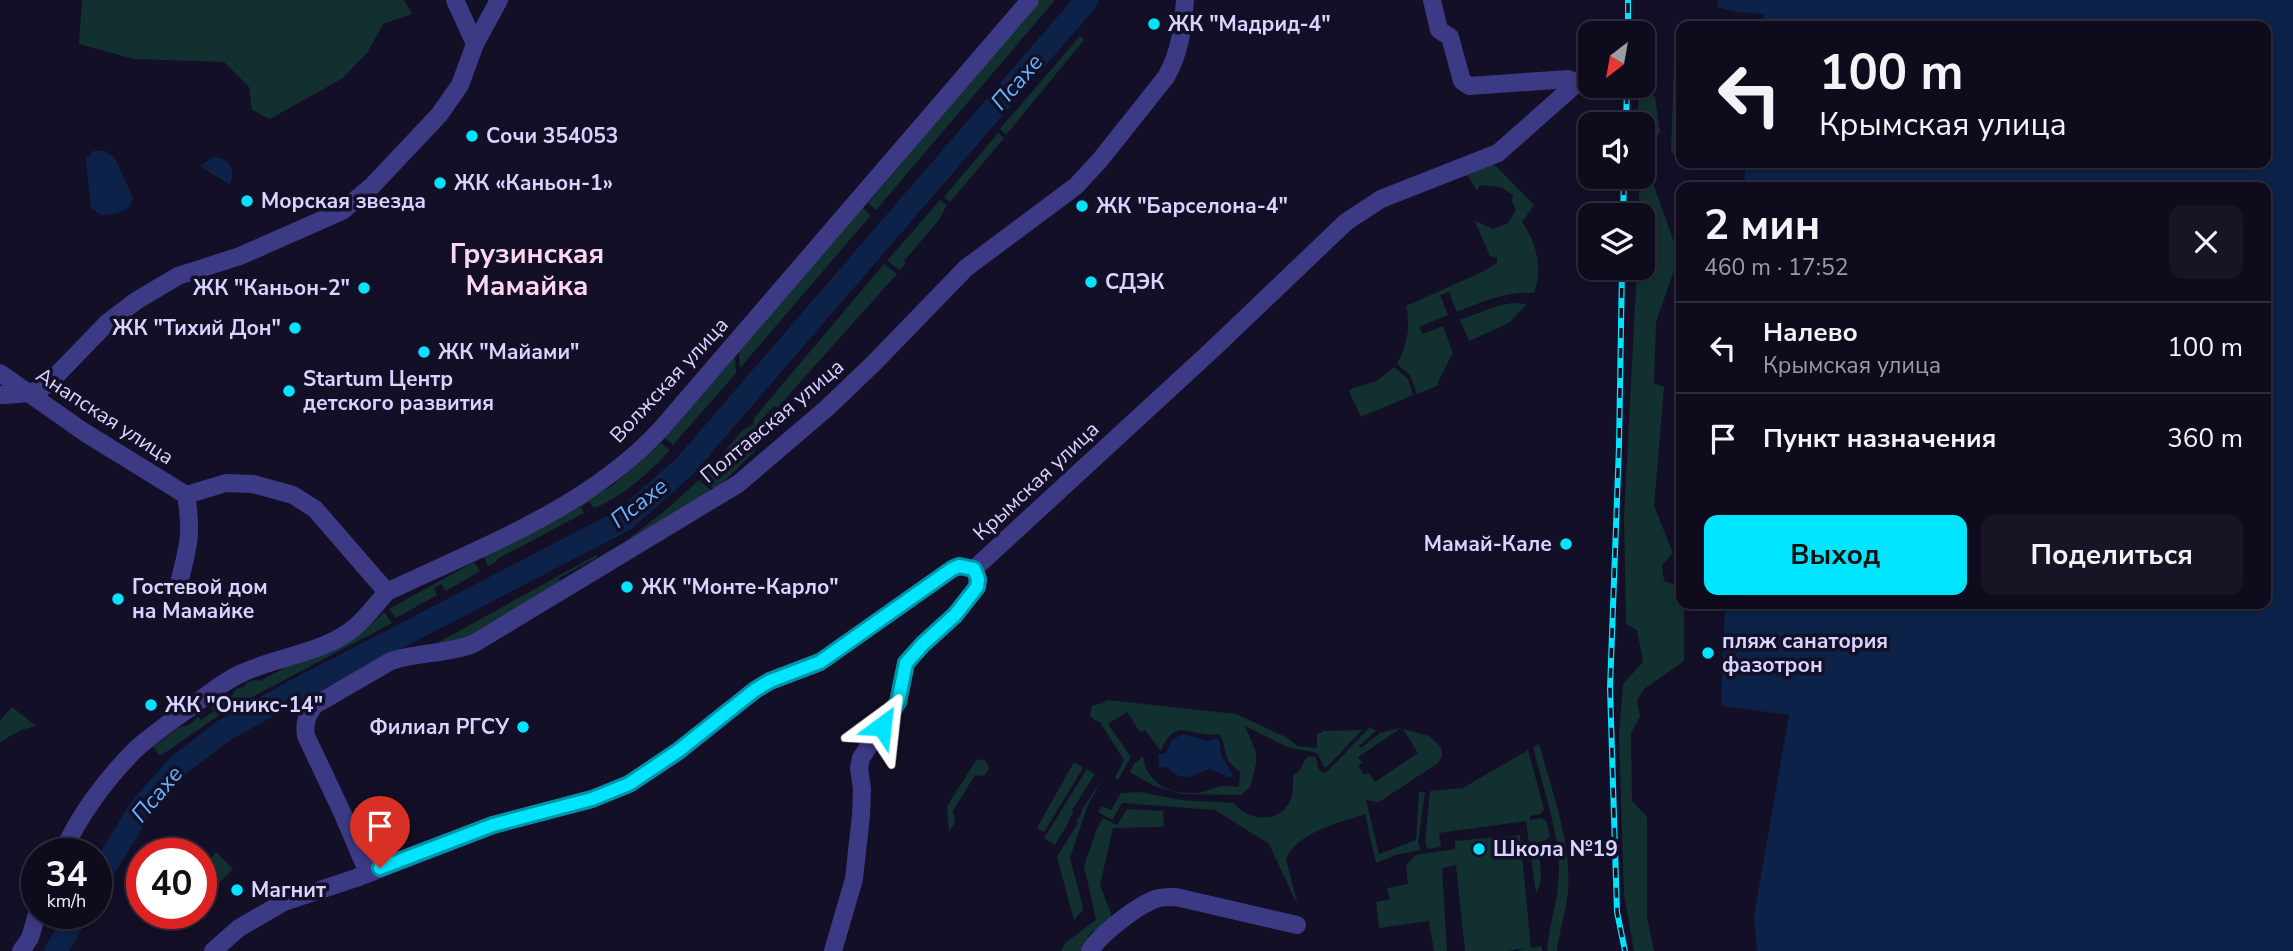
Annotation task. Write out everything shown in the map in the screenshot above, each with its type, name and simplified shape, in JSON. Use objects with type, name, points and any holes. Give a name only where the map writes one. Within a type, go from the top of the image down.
[{"type":"street","points":[[455,0],[475,44]]},
{"type":"street","points":[[0,395],[27,394],[39,390],[107,323],[136,301],[178,276],[240,256],[342,211],[372,186],[439,115],[460,85],[475,44],[499,0]]},
{"type":"street","name":"Волжская улица","points":[[387,592],[516,531],[572,500],[639,451],[744,335],[1030,0]]},
{"type":"street","name":"Полтавская улица","points":[[368,873],[306,736],[304,727],[308,714],[315,705],[391,662],[405,657],[459,650],[473,644],[738,484],[827,408],[965,268],[1076,186],[1166,77],[1180,46],[1185,0]]},
{"type":"street","name":"Крымская улица","points":[[1433,5],[1439,30],[1450,37],[1462,81],[1469,86],[1578,79]]},
{"type":"street","name":"Крымская улица","points":[[213,951],[239,928],[269,909],[493,825],[592,799],[629,784],[678,751],[755,690],[770,681],[820,662],[952,569],[959,566],[974,569],[1213,349],[1346,222],[1381,199],[1498,153],[1578,84]]},
{"type":"street","name":"Анапская улица","points":[[0,373],[84,432],[186,495]]},
{"type":"street","points":[[70,838],[103,786],[137,749],[219,686],[239,674],[313,649],[347,634],[387,592],[315,509],[293,495],[253,484],[226,484],[186,495],[191,521],[189,544],[180,579]]},
{"type":"street","points":[[832,951],[854,879],[861,815],[861,758],[898,702],[906,663],[955,615],[977,587],[978,579],[974,569]]},
{"type":"street","points":[[1090,951],[1095,943],[1136,910],[1160,898],[1176,897],[1297,925]]},
{"type":"street","points":[[21,951],[33,929]]},
{"type":"green space","points":[[82,0],[404,0],[412,14],[383,24],[367,53],[343,78],[270,119],[252,110],[249,87],[224,62],[134,59],[79,44]]},
{"type":"green space","points":[[1040,0],[1055,0],[876,210],[868,203]]},
{"type":"green space","points":[[1080,36],[1084,40],[1006,135],[1000,129]]},
{"type":"green space","points":[[1674,61],[1676,61],[1676,153],[1671,153]]},
{"type":"green space","points":[[1639,98],[1655,98],[1660,132],[1655,139],[1655,112],[1637,112]]},
{"type":"green space","points":[[998,133],[1004,138],[950,202],[944,197]]},
{"type":"green space","points":[[1489,159],[1534,205],[1522,222],[1537,256],[1538,274],[1534,293],[1504,295],[1457,312],[1449,292],[1440,295],[1448,315],[1419,327],[1423,334],[1443,326],[1453,353],[1438,382],[1439,385],[1417,394],[1410,375],[1397,364],[1407,336],[1406,306],[1497,263],[1497,258],[1490,256],[1475,221],[1493,229],[1508,223],[1516,210],[1512,202],[1513,195],[1500,187],[1480,185],[1477,191],[1466,173]]},
{"type":"green space","points":[[1639,189],[1655,189],[1676,248],[1676,265],[1656,322],[1654,383],[1664,387],[1654,506],[1673,553],[1662,565],[1664,581],[1676,585],[1676,609],[1684,609],[1684,661],[1644,689],[1637,701],[1640,716],[1631,734],[1632,801],[1647,817],[1647,917],[1654,951],[1634,951],[1624,894],[1619,735],[1623,684],[1643,662],[1637,630],[1626,624],[1624,516],[1636,280],[1655,280],[1655,203],[1639,203]]},
{"type":"green space","points":[[940,200],[947,205],[939,220],[904,261],[906,263],[900,270],[887,261]]},
{"type":"green space","points":[[862,207],[871,215],[740,368],[739,352]]},
{"type":"green space","points":[[884,264],[897,274],[777,408],[774,406],[760,421],[754,436],[755,451],[715,490],[702,477],[713,466],[723,471],[731,461],[722,454],[743,430],[753,425],[754,418]]},
{"type":"green space","points":[[1512,303],[1527,304],[1509,323],[1469,341],[1460,320]]},
{"type":"green space","points":[[735,356],[736,373],[673,445],[665,438]]},
{"type":"green space","points":[[1394,367],[1408,379],[1413,395],[1361,417],[1349,391],[1377,381]]},
{"type":"green space","points":[[661,443],[670,450],[624,491],[594,508],[589,502],[581,507],[584,513],[488,566],[484,557],[486,554],[612,486]]},
{"type":"green space","points":[[699,480],[713,492],[636,544],[631,537]]},
{"type":"green space","points":[[596,555],[598,557],[559,578],[560,582],[506,615],[494,629],[421,652]]},
{"type":"green space","points":[[474,562],[480,571],[446,591],[441,584],[434,588],[437,595],[396,618],[389,609]]},
{"type":"green space","points":[[384,612],[392,623],[224,712],[160,756],[153,747],[180,727],[189,725],[198,717],[201,720],[214,711],[211,707],[234,694],[233,692],[248,682],[260,681],[288,666],[358,637]]},
{"type":"green space","points":[[1107,700],[1236,714],[1286,737],[1298,746],[1317,748],[1317,733],[1323,731],[1362,730],[1324,767],[1317,753],[1287,747],[1245,726],[1256,752],[1250,787],[1241,795],[1182,794],[1154,786],[1130,772],[1134,764],[1143,756],[1154,780],[1177,792],[1199,793],[1220,786],[1239,787],[1240,772],[1229,761],[1218,734],[1179,731],[1173,733],[1161,751],[1145,730],[1140,732],[1127,712],[1108,724],[1131,757],[1118,780],[1115,778],[1124,760],[1100,722],[1090,715],[1092,706]]},
{"type":"green space","points":[[12,707],[36,726],[21,730],[0,742],[0,721]]},
{"type":"green space","points":[[1370,727],[1376,731],[1359,746],[1361,748],[1380,733],[1401,728],[1358,757],[1362,763],[1358,766],[1364,775],[1369,773],[1375,782],[1418,753],[1403,729],[1429,736],[1441,747],[1442,756],[1438,763],[1379,802],[1366,800],[1379,854],[1416,840],[1419,792],[1425,792],[1418,843],[1421,850],[1396,855],[1376,863],[1365,814],[1309,835],[1291,850],[1286,859],[1298,906],[1269,844],[1215,810],[1122,803],[1112,820],[1098,812],[1102,806],[1111,810],[1121,793],[1140,792],[1181,800],[1234,803],[1252,816],[1274,816],[1289,803],[1293,775],[1299,771],[1306,758],[1316,757],[1318,768],[1323,773],[1327,772]]},
{"type":"green space","points":[[1539,744],[1560,817],[1567,855],[1568,892],[1557,951],[1547,951],[1559,870],[1553,824],[1533,747]]},
{"type":"green space","points":[[1528,750],[1544,809],[1541,814],[1530,816],[1530,820],[1541,818],[1546,821],[1550,835],[1547,840],[1537,843],[1541,875],[1536,893],[1526,821],[1439,833],[1441,847],[1427,849],[1425,842],[1430,791],[1463,788]]},
{"type":"green space","points":[[977,759],[986,761],[989,769],[984,776],[975,775],[953,811],[955,822],[949,833],[947,806]]},
{"type":"green space","points":[[1074,762],[1083,768],[1044,832],[1037,828]]},
{"type":"green space","points":[[1087,769],[1095,774],[1072,810],[1074,811],[1069,822],[1055,845],[1044,838]]},
{"type":"green space","points":[[1102,779],[1087,807],[1070,858],[1083,907],[1074,920],[1057,857],[1078,823],[1076,822],[1081,811]]},
{"type":"green space","points":[[1127,809],[1163,811],[1164,827],[1113,828],[1100,885],[1111,914],[1110,918],[1090,934],[1080,951],[1061,951],[1065,943],[1096,920],[1084,866],[1096,831],[1103,818],[1117,825]]},
{"type":"green space","points":[[1520,835],[1531,948],[1542,946],[1542,951],[1517,951],[1525,948],[1465,951],[1456,865],[1442,868],[1447,951],[1434,951],[1429,921],[1379,928],[1376,902],[1390,899],[1387,888],[1408,884],[1406,865],[1416,855],[1455,849],[1455,841]]},
{"type":"green space","points":[[217,853],[233,869],[217,885]]},
{"type":"water","points":[[1718,0],[2293,0],[2293,951],[1757,951],[1754,915],[1789,715],[1721,706],[1725,609],[2271,609],[2271,182],[1744,182],[1746,168],[2271,168],[2271,21],[1763,21],[1764,14],[1717,7]]},
{"type":"water","points":[[93,151],[105,151],[115,158],[133,198],[125,210],[101,215],[91,208],[86,159]]},
{"type":"water","points":[[214,157],[224,160],[230,166],[230,185],[200,166]]},
{"type":"water","points":[[1184,734],[1207,741],[1219,738],[1221,755],[1234,777],[1210,769],[1184,777],[1159,767],[1158,754],[1165,754],[1173,739]]},
{"type":"waterway","name":"Псахе","points":[[112,856],[141,808],[180,764],[223,731],[624,520],[685,466],[1087,0]]},
{"type":"waterway","name":"Псахе","points":[[56,951],[68,929]]},
{"type":"railway","points":[[1628,0],[1628,21]]},
{"type":"railway","points":[[1626,112],[1627,98]]},
{"type":"railway","points":[[1623,203],[1624,189]]},
{"type":"railway","points":[[1622,280],[1610,688],[1617,912],[1625,951]]},
{"type":"place","name":"ЖК \"Мадрид-4\"","points":[[1154,24]]},
{"type":"place","name":"Сочи 354053","points":[[472,136]]},
{"type":"place","name":"ЖК «Каньон-1»","points":[[440,183]]},
{"type":"place","name":"Морская звезда","points":[[247,201]]},
{"type":"place","name":"ЖК \"Барселона-4\"","points":[[1082,206]]},
{"type":"place","name":"СДЭК","points":[[1091,282]]},
{"type":"place","name":"ЖК \"Каньон-2\"","points":[[364,288]]},
{"type":"place","name":"ЖК \"Тихий Дон\"","points":[[295,328]]},
{"type":"place","name":"ЖК \"Майами\"","points":[[424,352]]},
{"type":"place","name":"Startum Центр детского развития","points":[[289,391]]},
{"type":"place","name":"Мамай-Кале","points":[[1566,544]]},
{"type":"place","name":"ЖК \"Монте-Карло\"","points":[[627,587]]},
{"type":"place","name":"Гостевой дом на Мамайке","points":[[118,599]]},
{"type":"place","name":"пляж санатория фазотрон","points":[[1708,653]]},
{"type":"place","name":"ЖК \"Оникс-14\"","points":[[151,705]]},
{"type":"place","name":"Филиал РГСУ","points":[[523,727]]},
{"type":"place","name":"Школа №19","points":[[1479,849]]},
{"type":"place","name":"Магнит","points":[[237,890]]},
{"type":"district","name":"Грузинская Мамайка","points":[[527,270]]},
{"type":"route","points":[[380,868],[493,825],[592,799],[629,784],[678,751],[755,690],[770,681],[820,662],[952,569],[959,566],[974,569],[978,579],[977,587],[955,615],[912,654],[906,663],[898,702],[882,726]]}]
